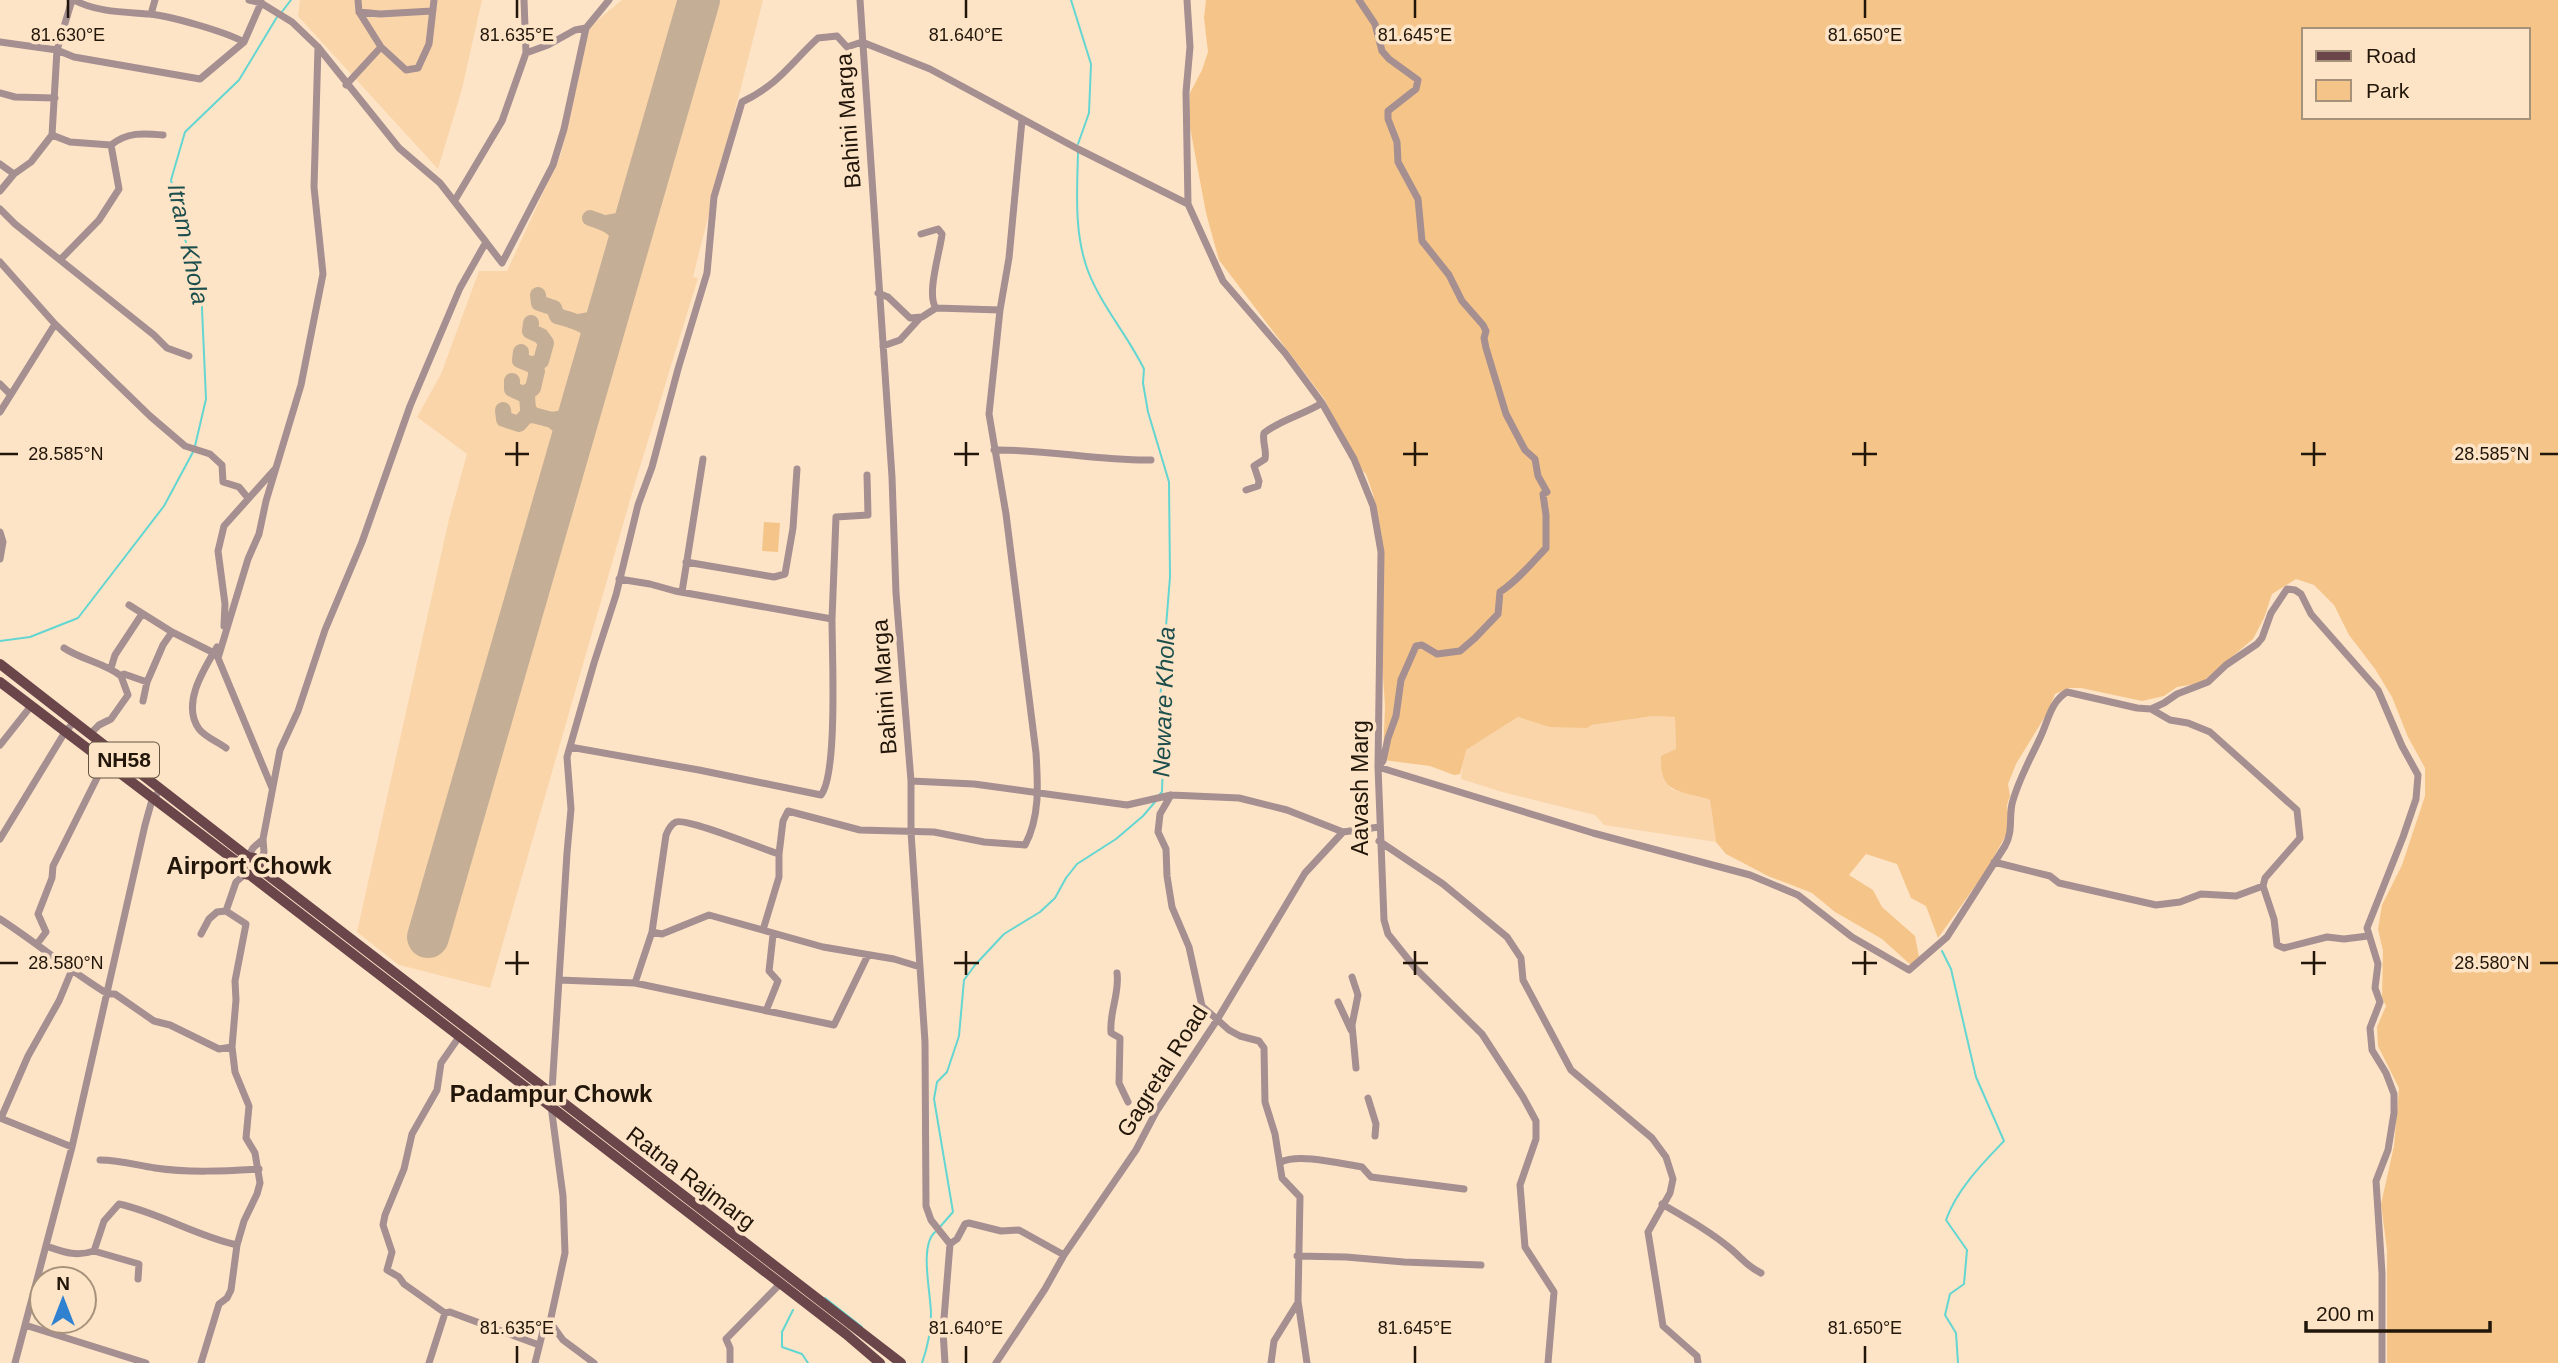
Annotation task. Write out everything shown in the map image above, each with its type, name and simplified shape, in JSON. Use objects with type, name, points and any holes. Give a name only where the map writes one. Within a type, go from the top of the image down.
[{"type":"main road","points":[[0,681],[4,667]]},
{"type":"main road","name":"Ratna Rajmarg","points":[[4,667],[161,789],[246,868]]},
{"type":"main road","name":"Ratna Rajmarg","points":[[0,681],[152,800],[246,868],[459,1037],[766,1272],[880,1363]]},
{"type":"main road","name":"Ratna Rajmarg","points":[[246,868],[254,858],[259,866],[551,1094],[901,1363]]},
{"type":"main road","points":[[246,868],[254,874],[259,866]]},
{"type":"street","points":[[0,191],[13,174],[31,162],[52,135],[57,50],[73,0],[87,7],[151,14],[232,35],[244,42]]},
{"type":"street","points":[[151,14],[155,0]]},
{"type":"street","points":[[249,0],[261,2],[273,9],[292,22],[318,47],[399,148],[440,183],[502,263],[553,164],[564,129],[586,29],[608,0]]},
{"type":"street","points":[[358,0],[359,12],[381,47],[406,70],[418,68],[429,44],[434,0]]},
{"type":"street","points":[[455,201],[502,121],[526,53],[524,0]]},
{"type":"street","name":"Bahini Marga","points":[[860,0],[911,781],[911,832],[925,1042],[926,1206],[936,1227],[950,1244]]},
{"type":"street","points":[[535,1363],[543,1331],[550,1322],[565,1254],[564,1196],[551,1094],[571,809],[567,771],[570,747],[707,272],[715,197],[742,102],[761,93],[781,78],[818,38],[837,36],[847,47],[862,42],[930,69],[1022,120],[1188,204],[1186,92],[1190,47],[1187,0]]},
{"type":"street","points":[[1359,0],[1375,24],[1382,51],[1389,60],[1418,80],[1416,89],[1388,111],[1388,119],[1397,142],[1398,162],[1418,199],[1422,241],[1449,275],[1462,302],[1486,331],[1486,348],[1506,414],[1525,450],[1535,459],[1538,476],[1547,492],[1543,494],[1546,548],[1518,575],[1512,585],[1500,592],[1497,614],[1460,651],[1437,654],[1422,645],[1416,646],[1401,680],[1396,716],[1384,761],[1378,767],[1593,833],[1750,875],[1798,895],[1852,937],[1909,970],[1947,937],[2010,838],[2011,807],[2028,758],[2047,718],[2060,696],[2067,692],[2151,709],[2170,720],[2188,723],[2210,732],[2297,810],[2300,838],[2265,878],[2263,886],[2274,919],[2277,945],[2284,948],[2327,937],[2344,939],[2368,936]]},
{"type":"street","points":[[0,42],[57,50],[74,57],[138,70],[200,79],[244,42],[261,2]]},
{"type":"street","points":[[359,12],[432,11]]},
{"type":"street","points":[[526,53],[548,45],[575,30],[586,29]]},
{"type":"street","points":[[272,788],[218,658],[248,558],[259,534],[301,385],[323,274],[314,187],[318,47]]},
{"type":"street","points":[[346,85],[381,47]]},
{"type":"street","points":[[0,93],[15,97],[55,98]]},
{"type":"street","points":[[763,930],[779,877],[783,821],[788,811],[860,830],[933,832],[984,842],[1025,845],[1035,820],[1038,792],[1036,754],[1023,639],[989,414],[1000,310],[1009,258],[1022,120]]},
{"type":"street","points":[[52,135],[70,142],[111,145],[122,136],[142,133],[163,135]]},
{"type":"street","points":[[60,260],[99,220],[119,189],[111,145]]},
{"type":"street","points":[[0,164],[13,174]]},
{"type":"street","name":"Aavash Marg","points":[[1188,204],[1223,282],[1285,353],[1322,403],[1364,482],[1373,506],[1381,552],[1378,767],[1381,907],[1388,934],[1416,969],[1482,1034],[1536,1121],[1536,1139],[1520,1185],[1525,1247],[1554,1292],[1548,1363]]},
{"type":"street","points":[[0,209],[167,348],[189,356]]},
{"type":"street","points":[[921,234],[938,229],[942,234],[933,286],[932,303],[936,308]]},
{"type":"street","points":[[259,866],[264,852],[263,839],[280,750],[298,711],[325,630],[362,542],[410,406],[460,288],[486,242]]},
{"type":"street","points":[[0,262],[55,324],[185,446],[210,454],[222,465],[223,482],[239,487],[248,498]]},
{"type":"street","points":[[878,293],[887,297],[905,315],[922,317]]},
{"type":"street","points":[[883,346],[905,337],[922,317],[936,308],[1000,310]]},
{"type":"street","points":[[0,412],[55,324]]},
{"type":"street","points":[[0,384],[10,394]]},
{"type":"street","points":[[1247,490],[1258,486],[1254,466],[1265,459],[1262,442],[1264,433],[1284,420],[1306,413],[1322,403]]},
{"type":"street","points":[[994,450],[1040,450],[1120,460],[1151,460]]},
{"type":"street","points":[[682,592],[703,459]]},
{"type":"street","points":[[226,748],[200,731],[192,708],[201,674],[214,653],[225,621],[218,551],[224,526],[276,468]]},
{"type":"street","points":[[686,562],[774,577],[785,574],[793,528],[797,469]]},
{"type":"street","points":[[570,747],[821,795],[828,782],[831,754],[836,517],[868,515],[867,475]]},
{"type":"street","points":[[0,533],[3,542],[0,559]]},
{"type":"street","points":[[619,579],[832,619]]},
{"type":"street","points":[[2151,709],[2177,694],[2208,682],[2226,665],[2250,651],[2262,638],[2271,613],[2287,589],[2295,590],[2301,594],[2311,614],[2378,690],[2402,746],[2418,775],[2416,799],[2367,928],[2378,964],[2375,988],[2380,1002],[2370,1028],[2372,1050],[2386,1073],[2394,1094],[2388,1150],[2376,1181],[2382,1260],[2382,1363]]},
{"type":"street","points":[[129,605],[172,632],[214,653]]},
{"type":"street","points":[[111,667],[142,614]]},
{"type":"street","points":[[144,701],[152,667],[172,632]]},
{"type":"street","points":[[64,648],[90,662],[111,667],[121,676],[128,695],[111,719],[90,734]]},
{"type":"street","points":[[121,676],[124,674],[148,682]]},
{"type":"street","points":[[0,744],[31,706]]},
{"type":"street","points":[[0,839],[65,732],[74,722]]},
{"type":"street","points":[[37,944],[46,932],[38,914],[52,878],[53,866],[105,762]]},
{"type":"street","points":[[911,781],[974,784],[1127,805],[1171,795],[1256,801],[1343,832],[1379,827]]},
{"type":"street","points":[[15,1363],[72,1147],[152,800],[161,789]]},
{"type":"street","points":[[1171,795],[1157,825],[1166,849],[1170,897],[1189,947],[1202,1006],[1240,1036],[1259,1041],[1264,1048],[1265,1102],[1283,1178],[1300,1197],[1298,1300],[1307,1363]]},
{"type":"street","points":[[635,983],[652,932],[666,835],[673,823],[693,824],[779,854]]},
{"type":"street","name":"Gagretal Road","points":[[996,1363],[1217,1020],[1298,881],[1343,832]]},
{"type":"street","points":[[226,911],[236,882],[246,868],[253,848],[263,839]]},
{"type":"street","points":[[1379,841],[1443,884],[1507,937],[1521,958],[1523,980],[1571,1070],[1652,1138],[1666,1157],[1673,1179],[1670,1193],[1648,1232],[1663,1326],[1697,1356],[1698,1363]]},
{"type":"street","points":[[1994,862],[2050,876],[2059,883],[2156,905],[2180,902],[2201,894],[2236,896],[2263,886]]},
{"type":"street","points":[[201,934],[209,919],[217,912],[226,911],[246,924],[235,981],[232,1047],[235,1072],[248,1106],[246,1139],[255,1153],[259,1169],[257,1194],[244,1220],[237,1245],[231,1290],[219,1304],[201,1363]]},
{"type":"street","points":[[652,932],[662,934],[709,915],[773,934],[868,955],[894,958],[920,967]]},
{"type":"street","points":[[0,919],[71,972],[108,994],[115,994],[154,1021],[170,1024],[219,1049],[232,1047]]},
{"type":"street","points":[[766,1011],[778,981],[769,971],[773,934]]},
{"type":"street","points":[[559,980],[635,983],[834,1025],[868,955]]},
{"type":"street","points":[[71,972],[1,1118],[72,1147]]},
{"type":"street","points":[[1117,973],[1111,1033],[1120,1038],[1119,1083],[1128,1102]]},
{"type":"street","points":[[1352,977],[1358,995],[1352,1033],[1356,1068]]},
{"type":"street","points":[[1338,1002],[1352,1033]]},
{"type":"street","points":[[459,1037],[441,1063],[437,1090],[412,1134],[404,1169],[383,1225],[392,1252],[387,1270],[445,1313],[450,1312],[539,1345]]},
{"type":"street","points":[[1368,1098],[1376,1124],[1375,1136]]},
{"type":"street","points":[[1281,1162],[1287,1159],[1320,1161],[1362,1167],[1371,1177],[1464,1189]]},
{"type":"street","points":[[100,1160],[118,1160],[156,1168],[216,1171],[259,1169]]},
{"type":"street","points":[[94,1251],[104,1220],[119,1203],[152,1212],[222,1242],[237,1245]]},
{"type":"street","points":[[1662,1204],[1701,1228],[1732,1250],[1745,1265],[1761,1273]]},
{"type":"street","points":[[945,1363],[943,1331],[950,1244],[957,1239],[965,1224],[1001,1231],[1019,1230],[1064,1255]]},
{"type":"street","points":[[46,1246],[70,1255],[83,1255],[94,1251],[139,1264],[138,1279]]},
{"type":"street","points":[[1297,1256],[1346,1256],[1404,1262],[1481,1265]]},
{"type":"street","points":[[730,1363],[730,1348],[726,1339],[779,1285]]},
{"type":"street","points":[[1271,1363],[1274,1341],[1295,1310],[1298,1300]]},
{"type":"street","points":[[429,1363],[445,1313]]},
{"type":"street","points":[[550,1322],[564,1340],[594,1363]]},
{"type":"street","points":[[25,1325],[146,1363]]},
{"type":"shaded area","points":[[300,0],[482,0],[462,89],[438,169],[298,16]]},
{"type":"shaded area","points":[[622,0],[763,0],[693,277],[698,278],[635,483],[490,988],[399,965],[357,932],[449,519],[467,454],[417,417],[441,374],[479,271],[507,271],[561,154],[588,28]]},
{"type":"shaded area","points":[[1653,716],[1675,717],[1676,749],[1671,789],[1710,800],[1716,842],[1604,825],[1595,815],[1461,779],[1463,755],[1466,750],[1518,717],[1538,723],[1587,728]]},
{"type":"green space","points":[[1206,0],[2558,0],[2558,1363],[2387,1363],[2387,1250],[2381,1204],[2394,1146],[2399,1088],[2378,1046],[2377,1027],[2386,1006],[2382,997],[2383,951],[2378,929],[2382,905],[2402,865],[2425,796],[2425,768],[2408,737],[2392,697],[2349,635],[2334,605],[2314,585],[2296,579],[2272,594],[2253,639],[2201,683],[2177,687],[2164,696],[2142,701],[2081,688],[2069,688],[2055,694],[2047,713],[2016,764],[2008,784],[2010,796],[2006,835],[1986,871],[1938,938],[1926,906],[1911,898],[1897,864],[1866,854],[1849,875],[1873,890],[1882,907],[1915,936],[1919,957],[1912,966],[1882,939],[1835,912],[1812,893],[1768,876],[1726,854],[1716,842],[1710,800],[1674,789],[1664,778],[1661,756],[1676,749],[1675,717],[1653,716],[1587,728],[1550,727],[1518,717],[1466,750],[1460,774],[1454,775],[1430,766],[1383,760],[1385,706],[1382,661],[1382,550],[1373,494],[1366,474],[1349,458],[1325,400],[1219,260],[1206,213],[1189,122],[1190,93],[1208,52],[1204,18]]},
{"type":"green space","points":[[764,522],[780,523],[778,552],[762,551]]},
{"type":"waterway","name":"Itram Khola","points":[[281,13],[291,0]]},
{"type":"waterway","name":"Neware Khola","points":[[1071,0],[1091,64],[1089,113],[1078,144]]},
{"type":"waterway","name":"Itram Khola","points":[[195,446],[206,399],[201,286],[179,222],[171,180],[185,132],[239,80],[277,17]]},
{"type":"waterway","name":"Neware Khola","points":[[1078,153],[1077,213],[1084,257],[1100,296],[1144,369],[1143,383],[1148,412],[1169,482],[1170,577],[1160,701],[1159,743],[1163,759],[1160,794]]},
{"type":"waterway","name":"Itram Khola","points":[[0,641],[30,637],[78,618],[164,506],[193,452]]},
{"type":"waterway","name":"Neware Khola","points":[[939,1228],[953,1212],[934,1099],[937,1082],[947,1072],[959,1036],[964,980],[1004,934],[1040,912],[1055,898],[1077,864],[1116,839],[1155,802]]},
{"type":"waterway","points":[[1942,951],[1951,969],[1976,1077],[2004,1141],[1963,1187],[1946,1220],[1967,1250],[1964,1284],[1950,1294],[1945,1315],[1956,1333],[1958,1363]]},
{"type":"waterway","name":"Neware Khola","points":[[922,1363],[931,1321],[928,1248],[935,1232]]},
{"type":"waterway","name":"Neware Khola","points":[[825,1298],[862,1327]]},
{"type":"waterway","name":"Neware Khola","points":[[793,1310],[782,1332],[782,1347],[802,1354],[808,1363]]},
{"type":"taxiway","points":[[607,223],[624,220],[638,209]]},
{"type":"taxiway","points":[[590,218],[615,230],[625,256]]},
{"type":"taxiway","points":[[538,295],[539,303],[554,308],[557,316],[586,327],[594,336],[597,353]]},
{"type":"taxiway","points":[[579,322],[596,319],[611,304]]},
{"type":"taxiway","points":[[531,323],[530,331],[541,336],[546,343],[541,361],[532,365]]},
{"type":"taxiway","points":[[521,352],[520,360],[532,365],[537,371],[533,388],[525,394]]},
{"type":"taxiway","points":[[512,381],[512,389],[527,396],[528,409],[533,415],[552,420],[565,431],[569,450]]},
{"type":"taxiway","points":[[552,420],[571,417],[582,405]]},
{"type":"taxiway","points":[[503,410],[504,419],[519,424],[526,416],[533,415]]},
{"type":"runway","points":[[428,937],[699,0]]},
{"type":"district","name":"Airport Chowk","points":[[249,866]]},
{"type":"district","name":"Padampur Chowk","points":[[551,1094]]}]
